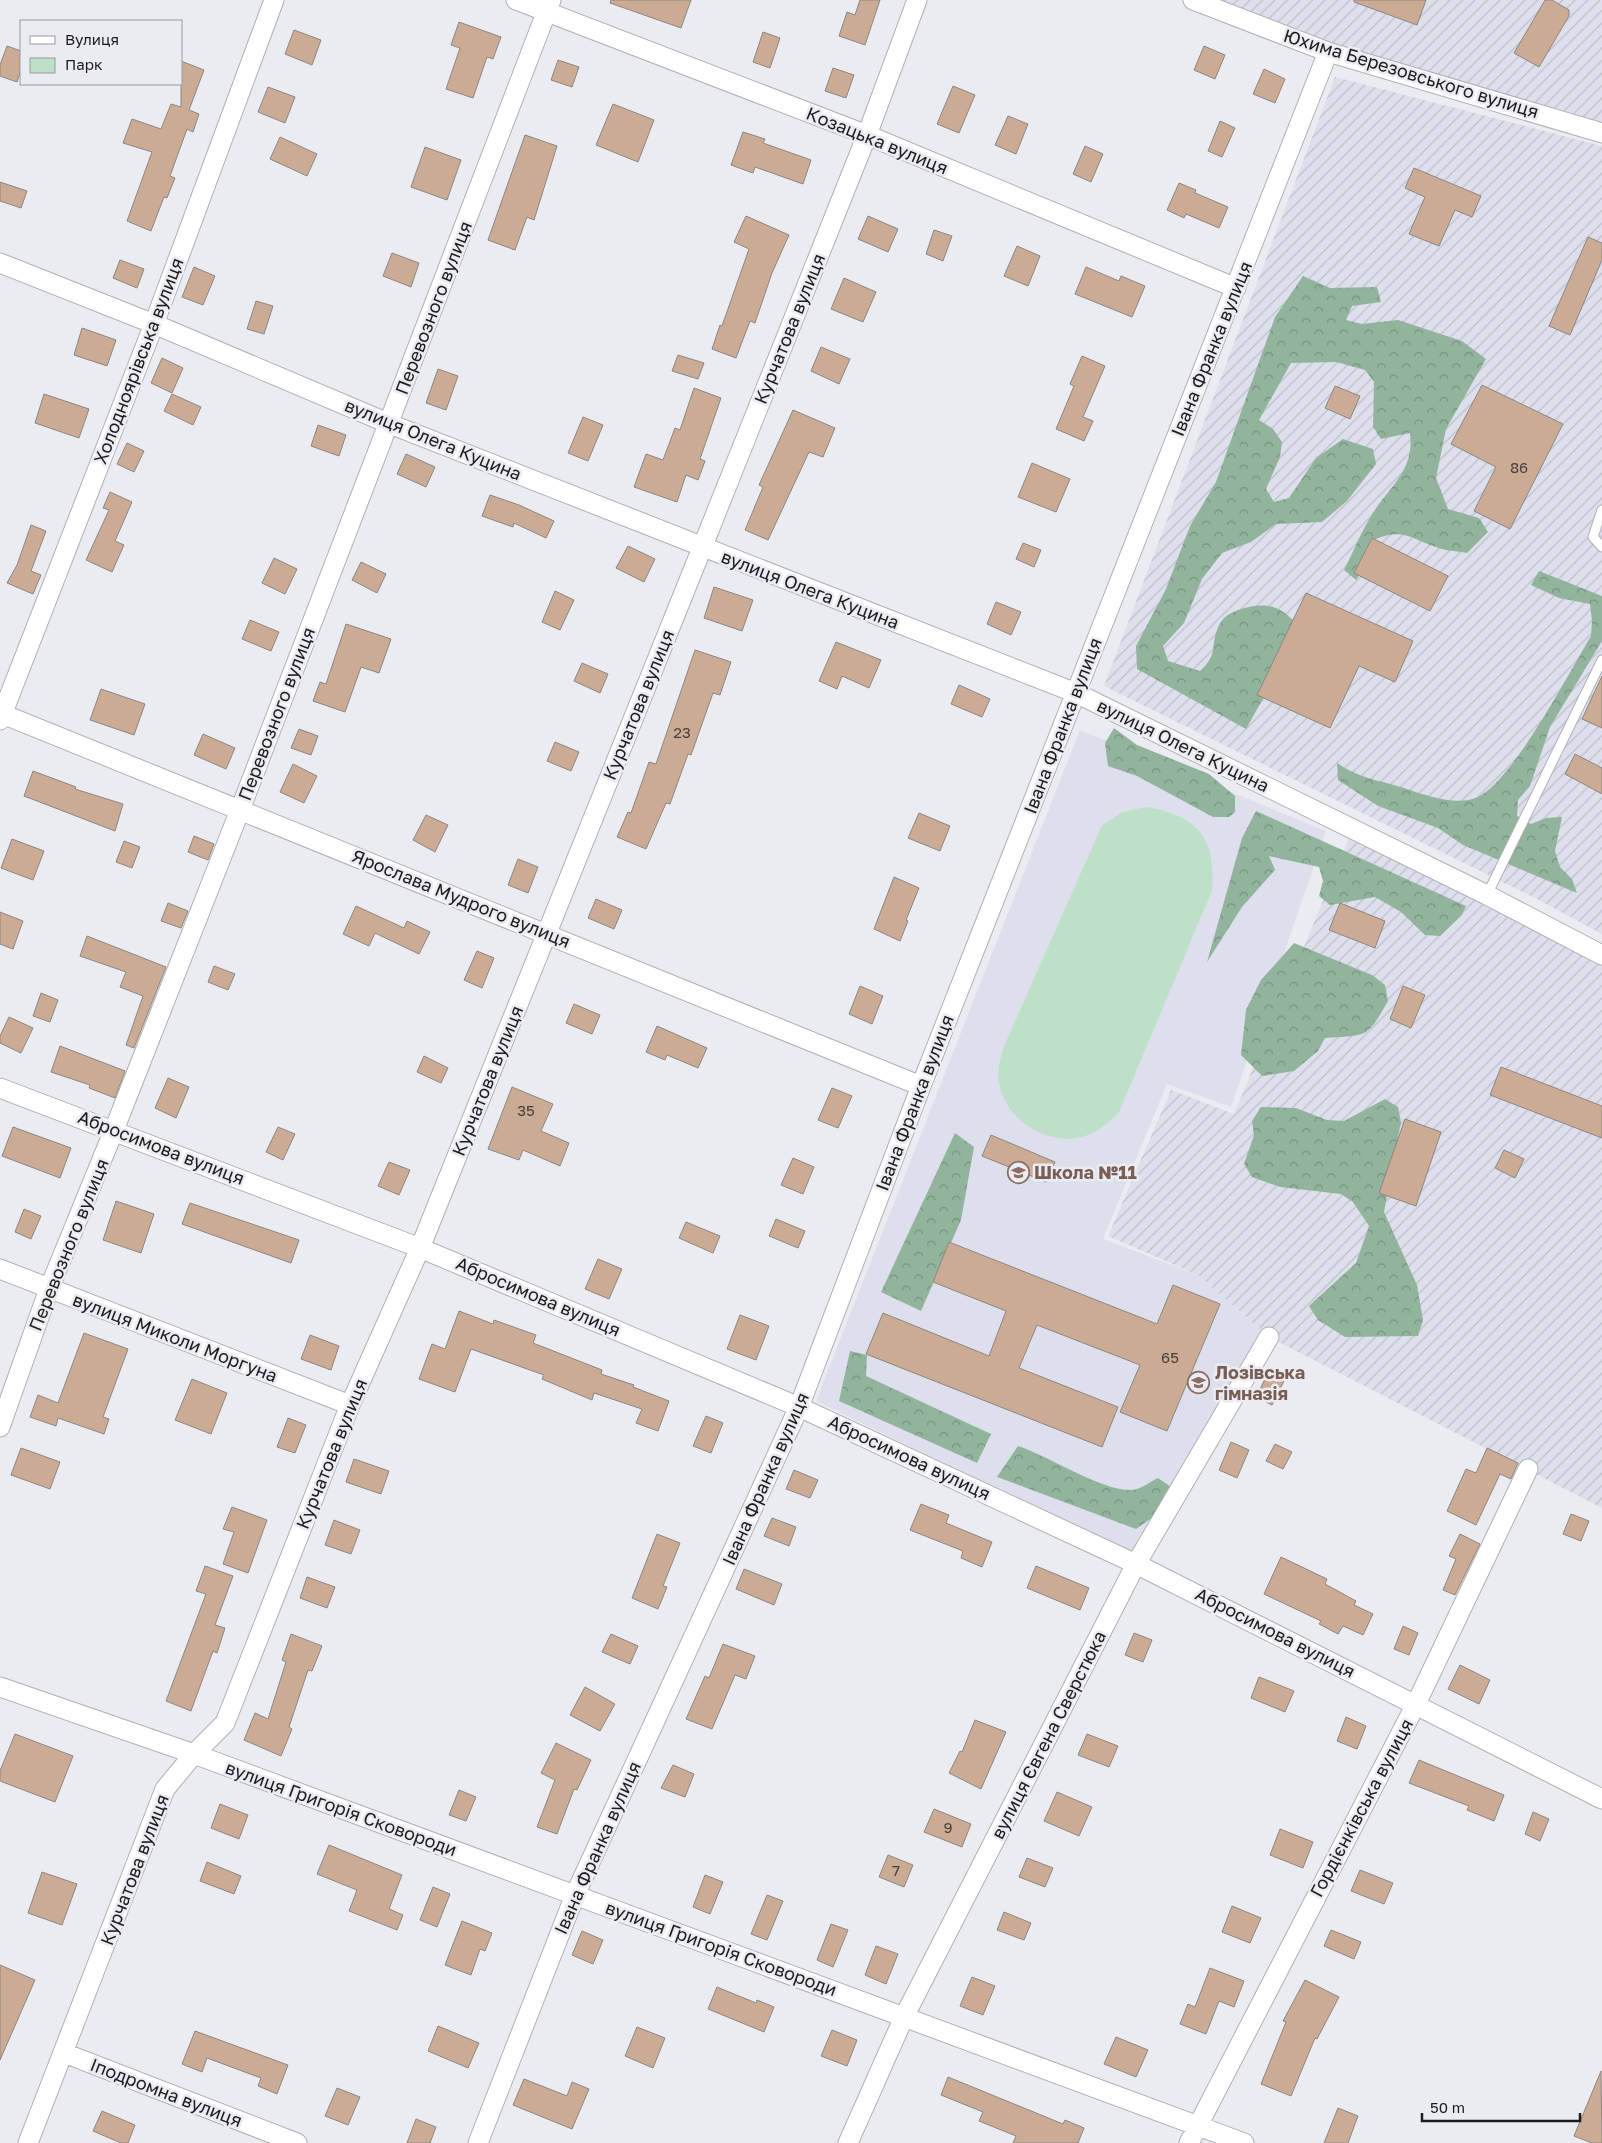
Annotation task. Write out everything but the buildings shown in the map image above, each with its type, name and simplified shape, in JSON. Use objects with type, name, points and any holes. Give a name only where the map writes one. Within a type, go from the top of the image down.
[{"type":"street","name":"Холодноярівська вулиця","points":[[1,716],[154,324],[274,0]]},
{"type":"street","name":"Козацька вулиця","points":[[516,0],[549,6],[1236,288]]},
{"type":"street","name":"Курчатова вулиця","points":[[28,2143],[165,1789],[194,1754],[225,1723],[350,1406],[420,1248],[702,548],[867,136],[917,0]]},
{"type":"street","name":"Юхима Березовського вулиця","points":[[1193,0],[1328,52],[1602,133]]},
{"type":"street","name":"Перевозного вулиця","points":[[0,1427],[49,1289],[240,810],[390,424],[549,6]]},
{"type":"street","name":"Івана Франка вулиця","points":[[478,2143],[575,1895],[800,1407],[922,1086],[1328,52]]},
{"type":"street","name":"вулиця Олега Куцина","points":[[0,263],[154,324],[390,424],[702,548],[1076,693],[1487,895],[1602,955]]},
{"type":"street","name":"Ярослава Мудрого вулиця","points":[[1,716],[240,810],[922,1086]]},
{"type":"street","name":"Абросимова вулиця","points":[[0,1088],[420,1248],[800,1407],[1136,1564],[1602,1799]]},
{"type":"street","name":"вулиця Миколи Моргуна","points":[[0,1269],[350,1406]]},
{"type":"street","name":"вулиця Євгена Сверстюка","points":[[848,2143],[904,2017],[1136,1564],[1269,1337]]},
{"type":"street","name":"Гордієнківська вулиця","points":[[1189,2143],[1196,2125],[1416,1704],[1528,1469]]},
{"type":"street","name":"вулиця Григорія Сковороди","points":[[0,1687],[194,1754],[1244,2143]]},
{"type":"street","name":"Іподромна вулиця","points":[[64,2053],[297,2143]]},
{"type":"lane","points":[[1602,510],[1593,537],[1602,547]]},
{"type":"lane","points":[[1487,895],[1602,660]]},
{"type":"shaded area","points":[[1193,0],[1602,0],[1602,133]]},
{"type":"shaded area","points":[[1335,77],[1602,146],[1602,934],[1537,899],[1104,686]]},
{"type":"shaded area","name":"Школа №11","points":[[1080,730],[1326,831],[1231,1107],[1167,1084],[1103,1239],[1198,1275],[1269,1337],[1135,1556],[816,1401]]},
{"type":"shaded area","points":[[1353,829],[1602,955],[1602,1508],[1269,1337],[1198,1275],[1108,1236],[1171,1090],[1234,1114]]},
{"type":"green space","points":[[1303,276],[1330,288],[1377,287],[1381,302],[1352,306],[1346,320],[1362,324],[1398,320],[1462,341],[1486,359],[1446,429],[1436,478],[1448,509],[1479,518],[1488,532],[1467,553],[1447,550],[1407,536],[1394,534],[1386,536],[1376,539],[1374,554],[1356,580],[1344,570],[1370,518],[1404,469],[1410,447],[1410,433],[1381,439],[1373,427],[1374,382],[1365,370],[1336,362],[1291,363],[1259,420],[1273,429],[1282,442],[1280,457],[1266,489],[1274,502],[1289,498],[1316,458],[1343,439],[1373,449],[1376,464],[1347,501],[1322,522],[1276,524],[1251,542],[1222,553],[1202,579],[1184,623],[1163,646],[1168,661],[1200,671],[1206,665],[1213,652],[1215,637],[1223,619],[1238,610],[1264,605],[1274,607],[1290,617],[1298,625],[1314,645],[1274,679],[1246,729],[1137,669],[1136,646],[1166,589],[1190,526],[1216,482],[1275,317]]},
{"type":"green space","points":[[1539,571],[1602,596],[1602,641],[1550,727],[1530,786],[1518,800],[1517,816],[1531,824],[1546,818],[1562,817],[1555,851],[1560,867],[1572,879],[1577,893],[1463,845],[1438,828],[1378,806],[1338,780],[1337,763],[1352,772],[1369,778],[1441,799],[1469,800],[1478,797],[1492,787],[1507,770],[1539,724],[1591,636],[1590,604],[1559,598],[1531,585]]},
{"type":"green space","points":[[1114,728],[1137,745],[1209,774],[1235,796],[1235,812],[1229,817],[1213,817],[1137,776],[1108,766],[1105,743]]},
{"type":"green space","points":[[1147,807],[1180,817],[1200,833],[1207,844],[1211,857],[1212,891],[1119,1112],[1110,1121],[1084,1137],[1063,1139],[1048,1136],[1033,1130],[1021,1121],[1011,1110],[1003,1096],[999,1082],[999,1066],[1005,1044],[1102,825],[1123,812]]},
{"type":"green space","points":[[1256,811],[1466,906],[1462,915],[1440,936],[1425,935],[1401,912],[1375,897],[1330,905],[1319,896],[1323,881],[1319,867],[1269,856],[1275,870],[1242,907],[1207,962],[1242,838]]},
{"type":"green space","points":[[1294,943],[1372,975],[1385,985],[1388,1001],[1370,1029],[1364,1033],[1325,1038],[1318,1051],[1294,1071],[1262,1076],[1241,1055],[1246,1010],[1261,980]]},
{"type":"green space","points":[[1385,1099],[1398,1107],[1401,1122],[1384,1212],[1417,1285],[1423,1320],[1418,1336],[1345,1337],[1318,1320],[1309,1306],[1356,1263],[1369,1226],[1353,1202],[1341,1194],[1280,1187],[1252,1177],[1244,1164],[1254,1135],[1252,1121],[1261,1107],[1296,1108],[1327,1120],[1344,1121]]},
{"type":"green space","points":[[955,1133],[974,1147],[961,1220],[921,1311],[881,1292]]},
{"type":"green space","points":[[850,1351],[867,1355],[866,1376],[991,1434],[977,1463],[839,1401]]},
{"type":"green space","points":[[1018,1446],[1112,1487],[1126,1490],[1137,1489],[1158,1478],[1177,1491],[1173,1503],[1136,1529],[997,1477]]},
{"type":"place","name":"Школа №11","points":[[1018,1173]]},
{"type":"place","name":"Лозівська гімназія","points":[[1199,1383]]}]
